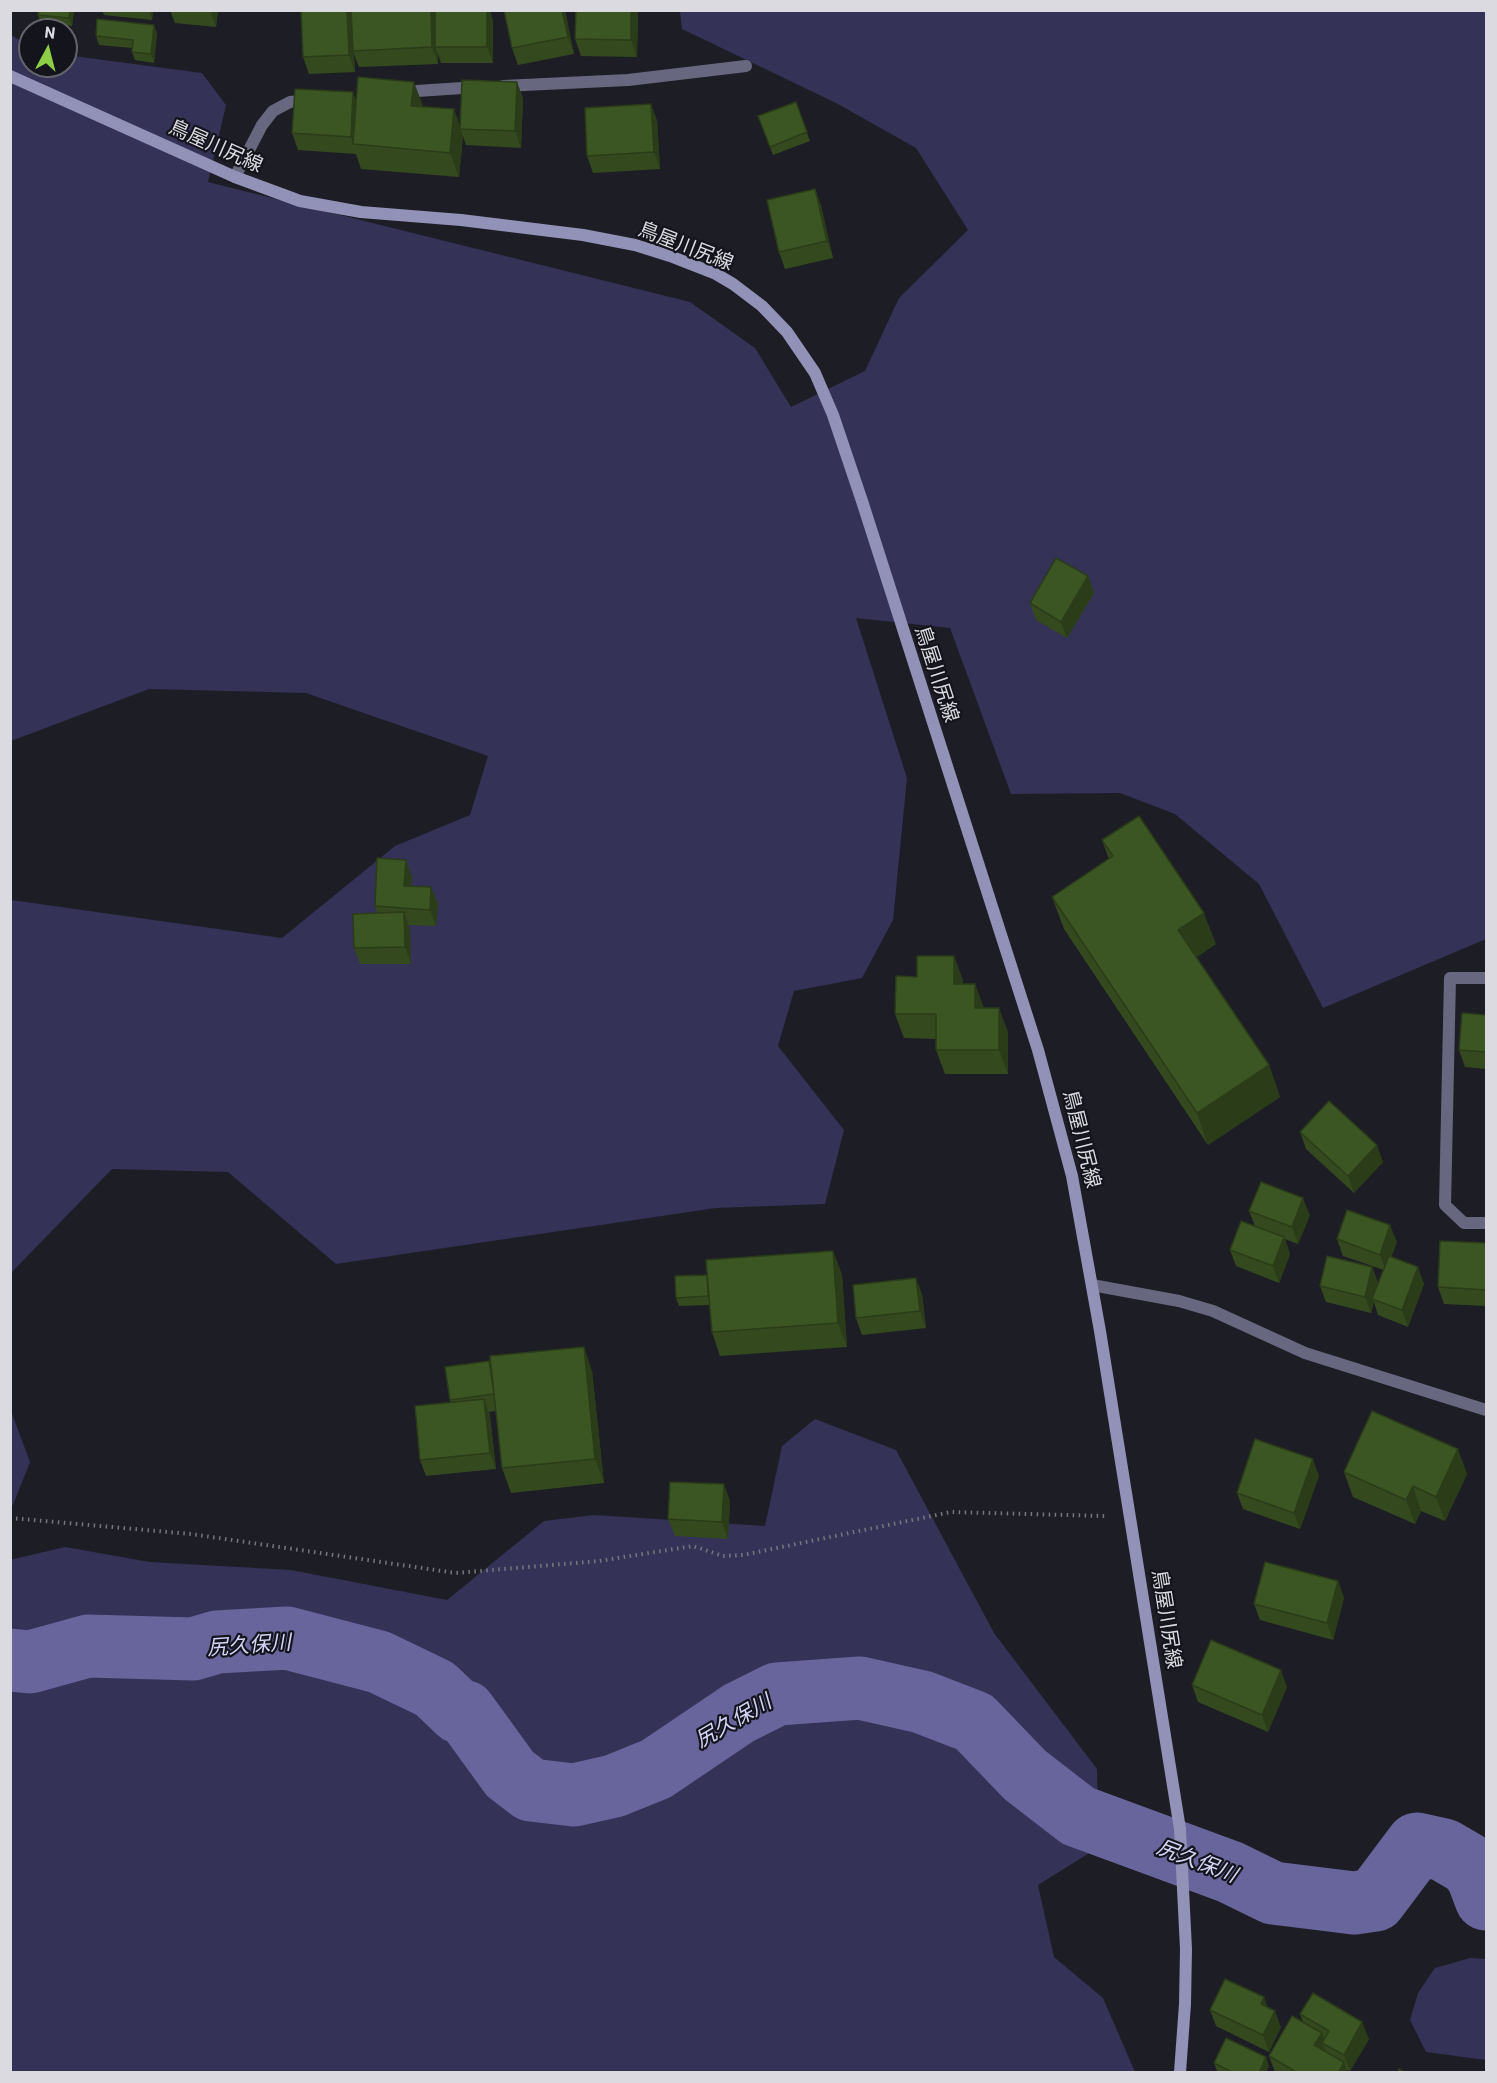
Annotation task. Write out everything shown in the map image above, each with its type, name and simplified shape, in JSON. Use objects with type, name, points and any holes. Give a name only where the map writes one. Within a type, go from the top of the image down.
[{"type":"main road","name":"鳥屋川尻線","points":[[10,76],[235,177],[290,198],[361,212],[532,227],[635,245],[678,259],[724,279],[762,306],[788,332],[815,373],[833,415],[862,501],[1038,1050],[1072,1176],[1169,1753],[1182,1854],[1185,1886],[1186,1995],[1180,2073]]},
{"type":"street","points":[[384,94],[456,88],[628,80],[746,66]]},
{"type":"street","points":[[235,177],[262,125],[273,111],[290,102],[325,99]]},
{"type":"street","points":[[1486,978],[1450,978],[1445,1205],[1464,1223],[1486,1223]]},
{"type":"street","points":[[1092,1285],[1179,1301],[1201,1308],[1305,1353],[1486,1410]]},
{"type":"path","points":[[10,1518],[191,1534],[456,1573],[599,1561],[693,1546],[723,1556],[743,1555],[951,1512],[1130,1516]]},
{"type":"shaded area","points":[[680,11],[1486,11],[1486,939],[1323,1008],[1259,884],[1175,814],[1120,793],[1011,794],[950,628],[856,618],[907,778],[893,920],[862,978],[794,991],[778,1046],[844,1130],[825,1204],[716,1208],[336,1264],[228,1172],[112,1169],[11,1273],[11,900],[282,938],[395,846],[470,815],[488,756],[306,693],[149,689],[11,741],[10,34],[18,39],[18,78],[78,78],[78,57],[202,73],[226,105],[208,182],[690,302],[755,348],[791,407],[865,371],[899,298],[968,230],[916,148],[836,103],[682,29]]},
{"type":"shaded area","points":[[11,1411],[30,1462],[13,1505],[10,1504]]},
{"type":"shaded area","points":[[815,1419],[896,1450],[994,1633],[1097,1769],[1099,1847],[1038,1885],[1054,1957],[1103,1998],[1135,2072],[11,2072],[10,1560],[65,1547],[150,1562],[291,1570],[447,1600],[544,1521],[594,1515],[765,1526],[782,1446]]},
{"type":"shaded area","points":[[1470,1958],[1486,1959],[1486,2060],[1426,2052],[1410,2020],[1418,1993],[1435,1968]]},
{"type":"building","points":[[39,10],[70,10],[69,18],[38,15]]},
{"type":"building","points":[[301,10],[347,10],[349,55],[303,57]]},
{"type":"building","points":[[351,10],[431,10],[432,47],[353,51]]},
{"type":"building","points":[[435,10],[487,10],[487,47],[435,47]]},
{"type":"building","points":[[504,10],[562,10],[568,37],[512,48]]},
{"type":"building","points":[[576,10],[631,10],[631,40],[575,39]]},
{"type":"building","points":[[97,19],[154,25],[151,54],[132,52],[133,40],[96,36]]},
{"type":"building","points":[[358,77],[414,82],[411,106],[454,109],[450,153],[353,144]]},
{"type":"building","points":[[462,80],[517,82],[515,131],[460,129]]},
{"type":"building","points":[[295,89],[353,92],[351,137],[292,133]]},
{"type":"building","points":[[796,102],[807,132],[770,147],[758,116]]},
{"type":"building","points":[[651,104],[654,152],[587,156],[585,108]]},
{"type":"building","points":[[815,189],[827,241],[779,252],[767,200]]},
{"type":"building","points":[[1056,558],[1088,576],[1061,622],[1030,603]]},
{"type":"building","points":[[1139,816],[1204,913],[1178,930],[1269,1065],[1197,1113],[1052,897],[1113,856],[1102,840]]},
{"type":"building","points":[[377,858],[406,860],[404,886],[431,887],[430,910],[375,906]]},
{"type":"building","points":[[404,912],[405,947],[354,948],[353,914]]},
{"type":"building","points":[[917,956],[954,956],[954,984],[975,984],[975,1008],[999,1008],[999,1050],[936,1050],[936,1014],[895,1014],[896,976],[917,977]]},
{"type":"building","points":[[1462,1013],[1486,1015],[1486,1052],[1459,1050]]},
{"type":"building","points":[[1329,1101],[1377,1145],[1348,1176],[1300,1132]]},
{"type":"building","points":[[1261,1182],[1303,1198],[1292,1227],[1249,1211]]},
{"type":"building","points":[[1347,1210],[1390,1225],[1380,1255],[1337,1239]]},
{"type":"building","points":[[1241,1221],[1284,1237],[1273,1266],[1230,1250]]},
{"type":"building","points":[[1440,1241],[1486,1243],[1486,1290],[1438,1287]]},
{"type":"building","points":[[833,1251],[838,1323],[712,1332],[706,1260]]},
{"type":"building","points":[[1327,1256],[1372,1267],[1365,1297],[1320,1286]]},
{"type":"building","points":[[1389,1256],[1418,1267],[1402,1310],[1372,1299]]},
{"type":"building","points":[[707,1275],[708,1296],[676,1298],[675,1276]]},
{"type":"building","points":[[916,1278],[920,1311],[856,1318],[853,1285]]},
{"type":"building","points":[[584,1347],[595,1459],[502,1468],[490,1356]]},
{"type":"building","points":[[489,1361],[494,1394],[450,1400],[445,1367]]},
{"type":"building","points":[[484,1399],[490,1453],[420,1460],[415,1406]]},
{"type":"building","points":[[1372,1411],[1458,1449],[1436,1497],[1413,1486],[1406,1500],[1344,1472]]},
{"type":"building","points":[[1255,1439],[1313,1459],[1294,1513],[1237,1493]]},
{"type":"building","points":[[670,1482],[724,1484],[722,1522],[668,1519]]},
{"type":"building","points":[[1265,1562],[1338,1581],[1327,1623],[1254,1604]]},
{"type":"building","points":[[1211,1640],[1281,1670],[1262,1715],[1192,1685]]},
{"type":"building","points":[[1225,1979],[1264,1997],[1261,2004],[1275,2011],[1263,2035],[1210,2010]]},
{"type":"building","points":[[1313,1993],[1362,2022],[1344,2055],[1322,2043],[1329,2031],[1300,2014]]},
{"type":"building","points":[[1292,2016],[1322,2033],[1314,2045],[1344,2062],[1338,2073],[1298,2073],[1269,2056]]},
{"type":"building","points":[[1226,2038],[1266,2057],[1259,2073],[1234,2073],[1214,2063]]},
{"type":"waterway","name":"尻久保川","points":[[10,1660],[30,1662],[88,1646],[193,1649],[217,1642],[287,1638],[379,1662],[435,1689],[459,1712],[465,1712],[510,1774],[531,1790],[574,1795],[614,1786],[656,1769],[739,1713],[777,1694],[860,1688],[922,1702],[974,1722],[1025,1775],[1078,1816],[1230,1872],[1273,1893],[1354,1903],[1375,1900],[1417,1844],[1444,1850],[1468,1864],[1477,1875],[1486,1899]]}]
